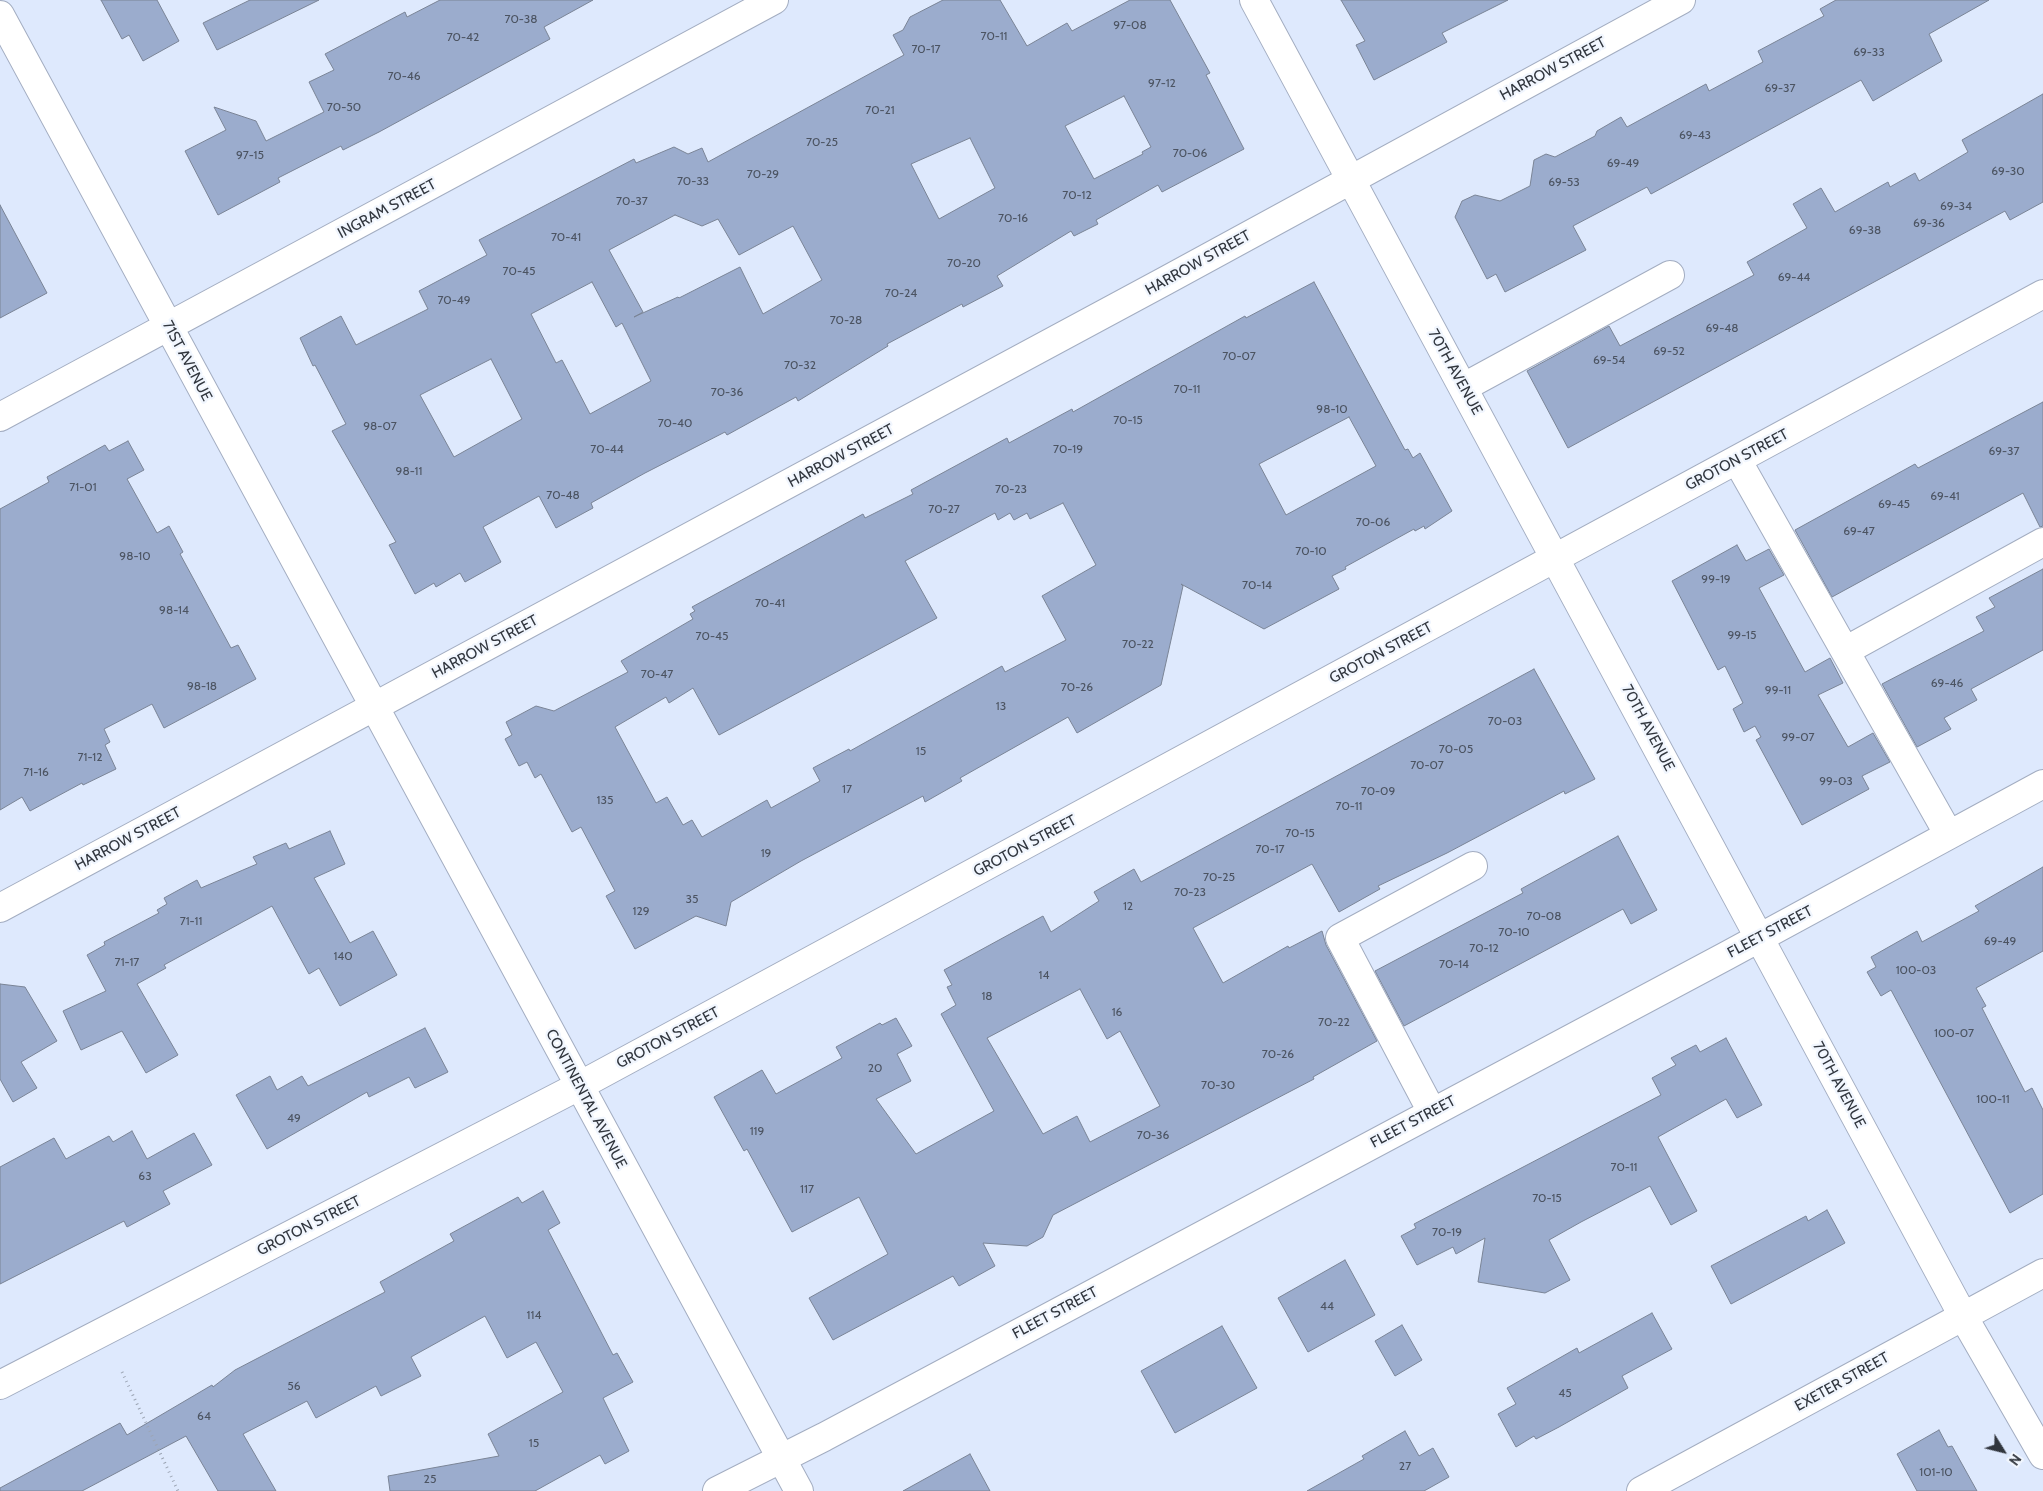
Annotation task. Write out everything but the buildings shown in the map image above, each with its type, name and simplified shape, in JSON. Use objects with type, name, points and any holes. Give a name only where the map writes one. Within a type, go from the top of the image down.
[{"type":"street","name":"INGRAM STREET","points":[[0,417],[774,0]]},
{"type":"street","name":"70TH AVENUE","points":[[1254,0],[1963,1316],[2043,1455]]},
{"type":"street","name":"HARROW STREET","points":[[0,908],[1165,281],[1350,178],[1681,0]]},
{"type":"street","name":"71ST AVENUE","points":[[0,15],[374,707]]},
{"type":"street","points":[[1464,387],[1670,275]]},
{"type":"street","name":"GROTON STREET","points":[[0,1385],[579,1086],[2043,294]]},
{"type":"street","points":[[1737,460],[1949,835]]},
{"type":"street","points":[[1845,651],[2043,542]]},
{"type":"street","name":"CONTINENTAL AVENUE","points":[[374,707],[799,1491]]},
{"type":"street","name":"FLEET STREET","points":[[717,1491],[782,1459],[2043,784]]},
{"type":"street","points":[[1432,1112],[1340,938],[1473,866]]},
{"type":"street","name":"EXETER STREET","points":[[1641,1491],[2043,1273]]},
{"type":"path","points":[[122,1372],[178,1491]]}]
